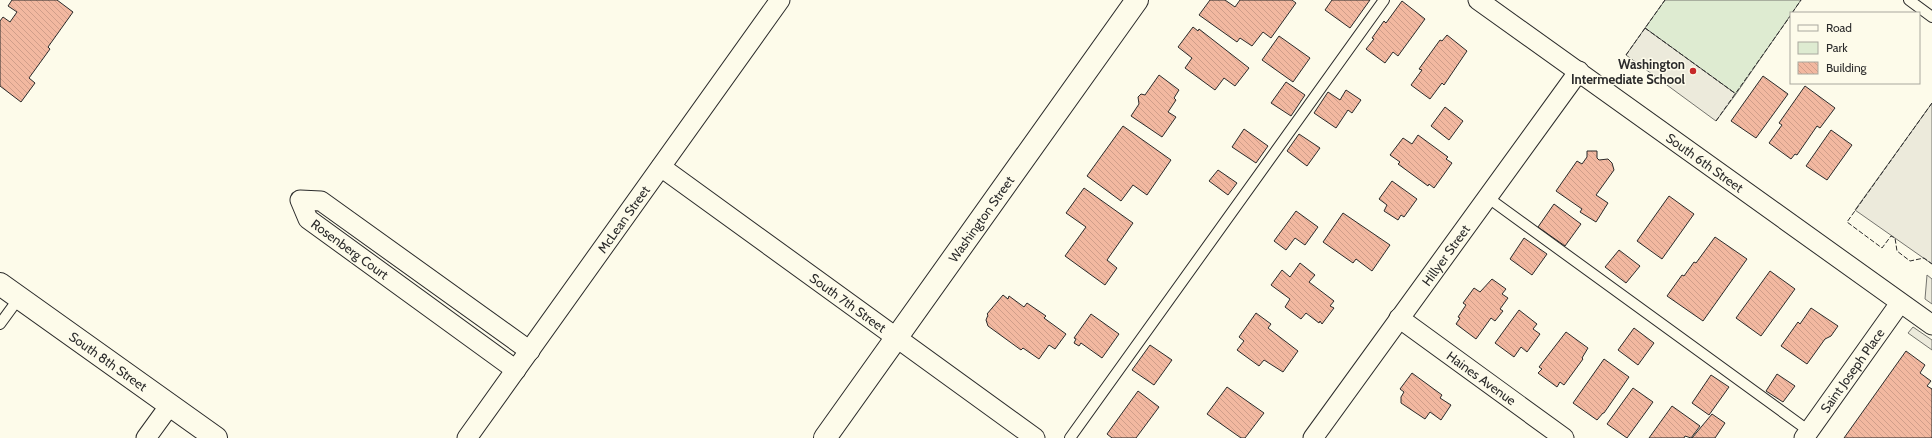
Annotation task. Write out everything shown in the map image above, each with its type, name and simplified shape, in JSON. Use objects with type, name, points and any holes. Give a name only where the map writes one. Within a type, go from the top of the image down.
[{"type":"street","name":"McLean Street","points":[[467,438],[780,0]]},
{"type":"street","name":"Washington Street","points":[[825,438],[1137,0]]},
{"type":"street","name":"South 6th Street","points":[[1478,0],[1932,325]]},
{"type":"street","name":"Hillyer Street","points":[[1313,438],[1579,71]]},
{"type":"street","name":"South 7th Street","points":[[662,167],[1035,438]]},
{"type":"street","name":"Rosenberg Court","points":[[516,370],[308,219],[300,200],[321,201],[530,351]]},
{"type":"street","name":"South 8th Street","points":[[0,284],[216,438]]},
{"type":"street","name":"Saint Joseph Place","points":[[1806,434],[1900,303]]},
{"type":"street","name":"Haines Avenue","points":[[1399,318],[1564,438]]},
{"type":"street","points":[[146,438],[170,405]]},
{"type":"lane","points":[[1070,438],[1384,0]]},
{"type":"lane","points":[[1909,0],[1932,17]]},
{"type":"lane","points":[[1487,197],[1806,434]]},
{"type":"lane","points":[[0,324],[20,298]]},
{"type":"green space","points":[[1665,0],[1801,0],[1793,12],[1790,12],[1790,16],[1736,94],[1645,28]]},
{"type":"shaded area","points":[[1645,28],[1736,94],[1716,121],[1626,55]]},
{"type":"shaded area","points":[[1932,103],[1932,264],[1855,210]]},
{"type":"shaded area","points":[[1927,275],[1932,279],[1932,304],[1925,299]]},
{"type":"shaded area","points":[[1913,327],[1932,340],[1932,350],[1908,333]]},
{"type":"building","points":[[12,0],[57,0],[73,12],[48,47],[50,49],[29,78],[35,83],[21,102],[0,86],[0,21],[3,17],[10,22],[17,12],[8,6]]},
{"type":"building","points":[[1210,0],[1225,0],[1235,7],[1240,0],[1292,0],[1296,3],[1271,38],[1263,32],[1252,46],[1240,38],[1237,42],[1199,15]]},
{"type":"building","points":[[1332,0],[1370,0],[1350,28],[1325,10]]},
{"type":"building","points":[[1402,1],[1425,19],[1398,56],[1393,52],[1385,63],[1366,49],[1374,39],[1372,38],[1384,21],[1386,23]]},
{"type":"building","points":[[1193,27],[1198,31],[1199,29],[1249,68],[1235,86],[1224,78],[1215,90],[1185,68],[1192,58],[1178,47]]},
{"type":"building","points":[[1447,35],[1467,51],[1444,85],[1442,83],[1430,99],[1411,85],[1422,70],[1419,69],[1440,40],[1442,41]]},
{"type":"building","points":[[1279,36],[1310,58],[1293,82],[1262,60]]},
{"type":"building","points":[[1159,75],[1179,90],[1174,98],[1176,100],[1168,112],[1176,117],[1162,137],[1131,116],[1139,104],[1138,97],[1141,94],[1145,95]]},
{"type":"building","points":[[1763,76],[1788,94],[1756,138],[1731,121]]},
{"type":"building","points":[[1286,82],[1305,95],[1291,116],[1271,103]]},
{"type":"building","points":[[1805,86],[1835,108],[1820,128],[1817,126],[1797,155],[1795,154],[1791,159],[1769,143],[1782,125],[1779,123]]},
{"type":"building","points":[[1346,90],[1361,100],[1352,113],[1348,110],[1336,128],[1314,113],[1328,92],[1340,100]]},
{"type":"building","points":[[1445,107],[1463,121],[1449,140],[1431,126]]},
{"type":"building","points":[[1123,126],[1171,160],[1147,195],[1133,185],[1121,201],[1087,176]]},
{"type":"building","points":[[1244,129],[1268,146],[1256,163],[1232,147]]},
{"type":"building","points":[[1831,130],[1852,145],[1827,180],[1806,166]]},
{"type":"building","points":[[1299,134],[1320,148],[1307,166],[1287,151]]},
{"type":"building","points":[[1418,135],[1448,157],[1446,159],[1452,163],[1434,188],[1429,184],[1428,186],[1398,164],[1400,162],[1390,155],[1403,138],[1412,144]]},
{"type":"building","points":[[1587,151],[1597,151],[1597,158],[1599,160],[1608,159],[1612,163],[1614,170],[1596,195],[1608,203],[1596,222],[1580,212],[1582,209],[1556,191],[1577,161],[1582,164],[1587,157]]},
{"type":"building","points":[[1218,170],[1237,183],[1228,195],[1209,181]]},
{"type":"building","points":[[1392,181],[1417,199],[1404,217],[1401,215],[1398,220],[1384,211],[1387,205],[1379,199]]},
{"type":"building","points":[[1084,188],[1133,223],[1107,260],[1117,268],[1105,285],[1065,256],[1086,227],[1066,213]]},
{"type":"building","points":[[1669,196],[1694,214],[1662,259],[1637,241]]},
{"type":"building","points":[[1554,204],[1581,224],[1565,246],[1538,227]]},
{"type":"building","points":[[1296,211],[1318,227],[1305,245],[1295,238],[1286,250],[1274,241]]},
{"type":"building","points":[[1343,213],[1390,245],[1372,271],[1356,259],[1353,263],[1323,242]]},
{"type":"building","points":[[1715,237],[1747,259],[1703,321],[1667,296],[1682,275],[1684,276],[1694,262],[1696,263]]},
{"type":"building","points":[[1524,238],[1547,254],[1532,275],[1510,259]]},
{"type":"building","points":[[1619,250],[1640,266],[1626,283],[1605,267]]},
{"type":"building","points":[[1300,263],[1315,275],[1309,282],[1334,301],[1330,306],[1334,308],[1322,324],[1320,321],[1319,323],[1306,313],[1301,319],[1285,307],[1290,299],[1271,285],[1282,270],[1290,277]]},
{"type":"building","points":[[1770,271],[1795,289],[1761,336],[1736,318]]},
{"type":"building","points":[[1492,279],[1506,289],[1502,294],[1508,298],[1500,309],[1503,311],[1495,321],[1491,318],[1476,339],[1456,324],[1460,318],[1458,317],[1466,305],[1463,303],[1474,288],[1480,292]]},
{"type":"building","points":[[1003,295],[1008,299],[1009,296],[1024,307],[1027,303],[1046,316],[1044,318],[1066,334],[1055,349],[1049,345],[1039,359],[1023,348],[1021,350],[988,326],[986,320],[987,314]]},
{"type":"building","points":[[1811,308],[1838,326],[1831,336],[1825,339],[1807,364],[1781,346],[1798,322],[1800,324]]},
{"type":"building","points":[[1519,310],[1537,324],[1533,329],[1540,334],[1527,352],[1521,347],[1514,357],[1495,343]]},
{"type":"building","points":[[1256,313],[1271,324],[1268,328],[1298,351],[1283,372],[1264,360],[1259,366],[1237,350],[1244,341],[1239,337]]},
{"type":"building","points":[[1091,314],[1119,334],[1102,358],[1081,343],[1079,346],[1074,343],[1076,339],[1074,338]]},
{"type":"building","points":[[1634,328],[1654,343],[1638,365],[1618,350]]},
{"type":"building","points":[[1566,332],[1588,348],[1582,358],[1583,359],[1564,385],[1560,382],[1557,387],[1538,373],[1542,369],[1539,367]]},
{"type":"building","points":[[1150,345],[1172,360],[1154,385],[1132,370]]},
{"type":"building","points":[[1906,351],[1925,365],[1920,373],[1931,381],[1927,386],[1932,389],[1932,438],[1844,438]]},
{"type":"building","points":[[1604,359],[1629,377],[1604,413],[1597,420],[1573,403]]},
{"type":"building","points":[[1412,373],[1442,395],[1440,398],[1451,405],[1441,420],[1430,412],[1425,419],[1401,403],[1401,397],[1404,392],[1400,389]]},
{"type":"building","points":[[1777,374],[1795,386],[1783,402],[1766,391]]},
{"type":"building","points":[[1711,375],[1729,387],[1709,415],[1692,403]]},
{"type":"building","points":[[1227,387],[1264,413],[1245,438],[1241,438],[1207,414]]},
{"type":"building","points":[[1633,388],[1653,402],[1627,438],[1607,424]]},
{"type":"building","points":[[1138,391],[1159,407],[1136,438],[1112,438],[1107,434]]},
{"type":"building","points":[[1672,406],[1700,426],[1691,438],[1685,436],[1684,438],[1649,438]]},
{"type":"building","points":[[1712,414],[1725,423],[1715,438],[1692,438]]},
{"type":"fence","points":[[1626,55],[1665,0]]},
{"type":"fence","points":[[1793,12],[1801,0]]},
{"type":"fence","points":[[1716,121],[1790,16]]},
{"type":"fence","points":[[1645,28],[1736,94]]},
{"type":"fence","points":[[1932,103],[1847,222],[1882,248],[1891,236],[1895,238],[1897,251],[1910,261],[1924,258],[1932,264]]},
{"type":"place","name":"Washington Intermediate School","points":[[1693,71]]}]
